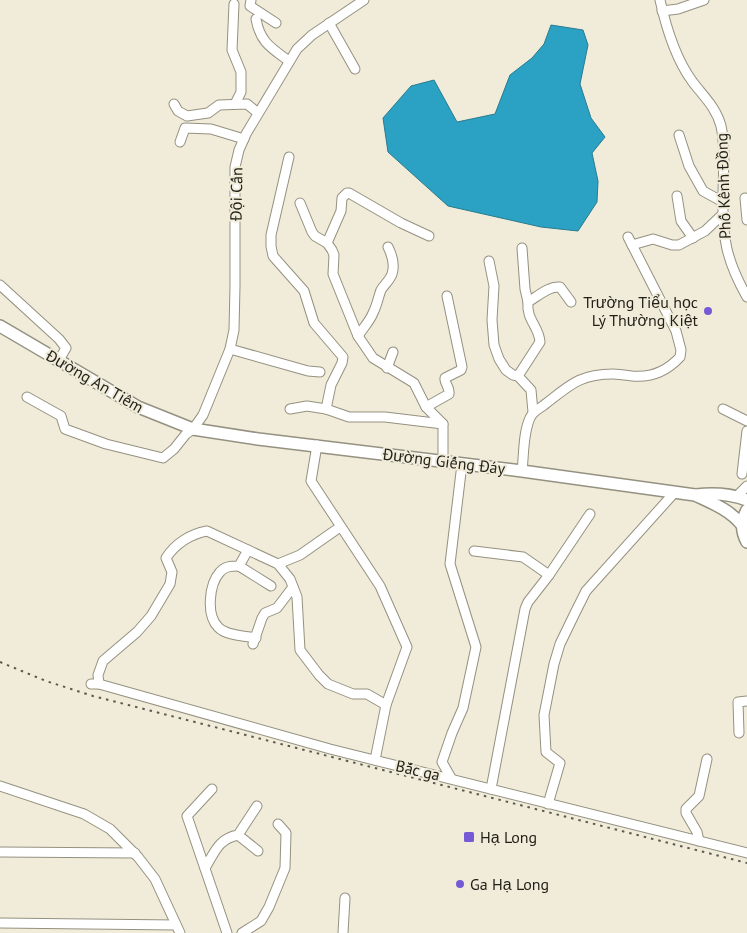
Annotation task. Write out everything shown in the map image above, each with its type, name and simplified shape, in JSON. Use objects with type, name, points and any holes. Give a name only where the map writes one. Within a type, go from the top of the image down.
[{"type":"main road","name":"Đường An Tiêm","points":[[0,326],[138,407],[194,429]]},
{"type":"main road","name":"Đường Giếng Đáy","points":[[194,429],[258,439],[522,471],[695,495],[709,494],[744,497]]},
{"type":"main road","name":"Đường Giếng Đáy","points":[[695,495],[718,505],[735,516],[742,525]]},
{"type":"main road","points":[[747,510],[742,525],[747,542]]},
{"type":"street","points":[[251,0],[250,6],[276,23]]},
{"type":"street","name":"Đội Cấn","points":[[27,398],[61,416],[65,429],[106,444],[163,458],[174,449],[186,434],[194,429],[203,415],[230,349],[234,330],[236,167],[239,150],[258,113],[297,48],[312,35],[364,0]]},
{"type":"street","name":"Phố Kênh Đồng","points":[[660,0],[670,39],[691,80],[713,106],[720,125],[723,140],[723,214],[726,249],[734,274],[747,297]]},
{"type":"street","points":[[662,11],[678,9],[704,0]]},
{"type":"street","points":[[234,4],[232,50],[241,72],[240,92],[235,104]]},
{"type":"street","points":[[256,19],[262,38],[289,61]]},
{"type":"street","points":[[329,23],[355,68]]},
{"type":"street","points":[[174,104],[178,111],[187,116],[208,113],[219,105],[235,104],[248,104],[258,113]]},
{"type":"street","points":[[180,142],[186,128],[211,129],[244,140]]},
{"type":"street","points":[[679,134],[689,166],[703,191],[723,202]]},
{"type":"street","points":[[289,157],[274,217],[271,246],[273,256],[304,291],[314,323],[343,357],[331,385],[326,409]]},
{"type":"street","points":[[326,242],[341,211],[342,198],[349,192],[401,223],[429,236]]},
{"type":"street","points":[[677,196],[681,221],[693,238]]},
{"type":"street","points":[[745,198],[747,220]]},
{"type":"street","points":[[300,204],[312,232],[315,236],[326,242],[334,255],[332,274],[358,336],[373,358],[414,383],[426,407],[443,424],[443,462]]},
{"type":"street","points":[[533,412],[581,378],[613,374],[650,376],[663,371],[680,357],[681,350],[676,331],[630,241],[653,239],[672,245],[679,245],[705,231],[723,214]]},
{"type":"street","points":[[358,336],[374,312],[384,285],[392,275],[394,267],[392,255],[388,247]]},
{"type":"street","points":[[518,376],[540,342],[539,335],[527,312],[528,302],[525,289],[522,248]]},
{"type":"street","points":[[489,261],[494,286],[492,320],[494,345],[499,359],[506,370],[518,376],[532,390],[533,412],[526,432],[522,471]]},
{"type":"street","points":[[0,285],[66,348],[59,360]]},
{"type":"street","points":[[528,302],[547,290],[558,286],[571,302]]},
{"type":"street","points":[[426,407],[448,394],[449,390],[445,378],[462,368],[447,296]]},
{"type":"street","points":[[230,349],[308,371],[320,372]]},
{"type":"street","points":[[387,368],[393,352]]},
{"type":"street","points":[[290,409],[307,406],[326,409],[349,417],[385,417],[443,424]]},
{"type":"street","points":[[723,409],[747,421]]},
{"type":"street","points":[[742,474],[747,431]]},
{"type":"street","points":[[317,445],[311,481],[380,586],[407,647],[386,705],[375,760]]},
{"type":"street","points":[[451,778],[442,762],[452,732],[463,708],[476,647],[450,564],[462,464]]},
{"type":"street","points":[[744,497],[747,486]]},
{"type":"street","points":[[548,804],[560,763],[559,760],[546,752],[544,715],[560,644],[586,591],[674,492]]},
{"type":"street","points":[[491,790],[525,609],[590,514]]},
{"type":"street","points":[[278,564],[300,554],[340,527]]},
{"type":"street","name":"Bắc ga","points":[[248,550],[207,531],[197,533],[173,548],[166,558],[172,572],[170,584],[151,616],[137,632],[103,661],[95,684],[375,760],[747,853]]},
{"type":"street","points":[[238,566],[248,550],[278,564],[290,579],[297,597],[300,650],[319,675],[328,684],[343,691],[353,694],[367,694],[386,705]]},
{"type":"street","points":[[474,551],[523,557],[549,575]]},
{"type":"street","points":[[271,586],[238,566],[228,567],[220,572],[210,594],[212,618],[220,629],[255,641],[262,618],[266,612],[277,608],[293,587]]},
{"type":"street","points":[[739,733],[738,702],[747,701]]},
{"type":"street","points":[[699,842],[698,832],[685,811],[699,796],[707,759]]},
{"type":"street","points":[[0,786],[84,814],[110,829],[135,853],[155,879],[178,929],[0,923]]},
{"type":"street","points":[[212,789],[187,816],[227,933]]},
{"type":"street","points":[[205,868],[224,839],[238,835],[258,806]]},
{"type":"street","points":[[242,933],[261,921],[269,907],[285,868],[286,833],[278,824]]},
{"type":"street","points":[[238,835],[258,851]]},
{"type":"street","points":[[0,852],[135,853]]},
{"type":"street","points":[[343,933],[345,898]]},
{"type":"water","points":[[551,25],[583,30],[588,45],[580,84],[591,118],[605,137],[592,153],[598,181],[597,202],[578,231],[541,227],[448,206],[388,152],[383,118],[411,86],[434,80],[457,122],[495,114],[510,75],[532,58],[544,44]]},
{"type":"railway","points":[[0,662],[46,681],[93,696],[747,863]]},
{"type":"place","name":"Trường Tiểu học Lý Thường Kiệt","points":[[708,311]]},
{"type":"place","name":"Hạ Long","points":[[469,837]]},
{"type":"place","name":"Ga Hạ Long","points":[[460,884]]}]
